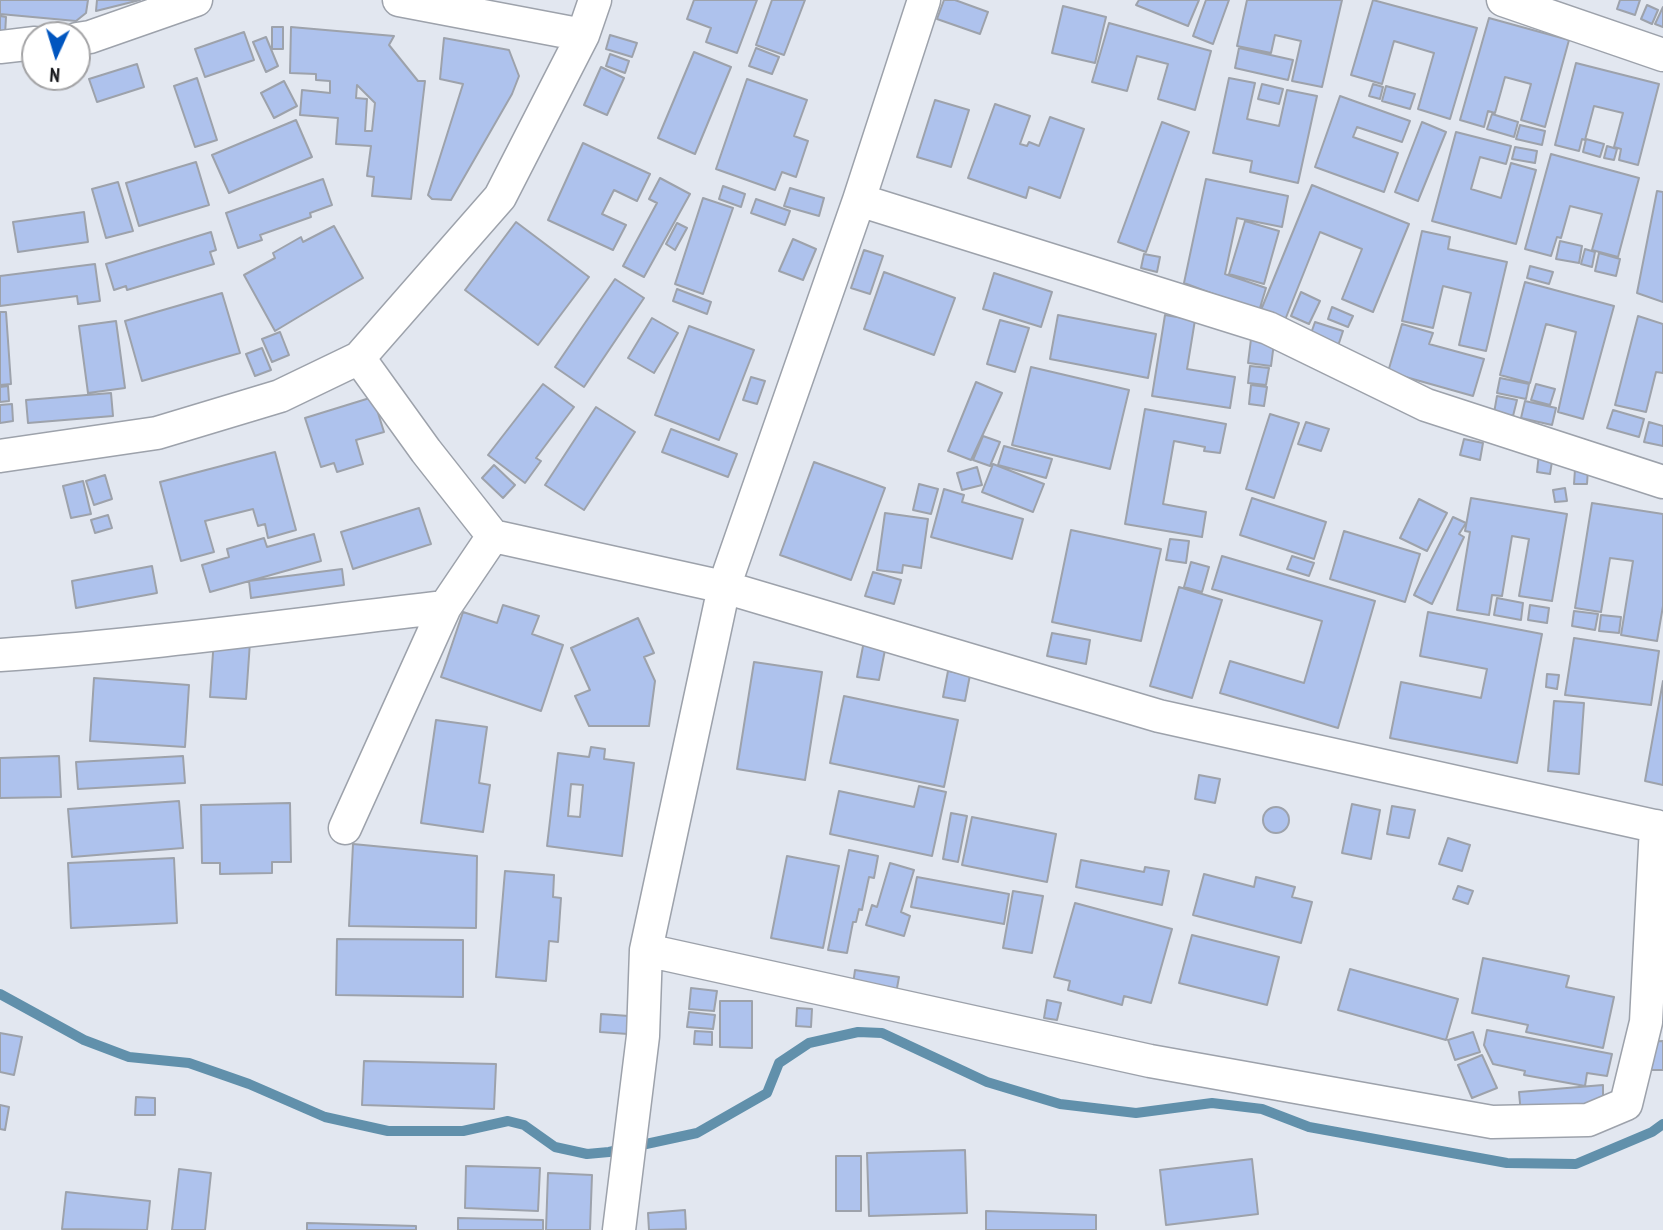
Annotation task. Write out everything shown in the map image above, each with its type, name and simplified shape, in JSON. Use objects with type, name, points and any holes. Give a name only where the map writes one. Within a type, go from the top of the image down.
[{"type":"street","points":[[91,37],[196,0]]},
{"type":"street","points":[[399,0],[583,35]]},
{"type":"street","points":[[0,456],[158,433],[280,396],[359,358],[500,197],[583,35],[595,0]]},
{"type":"street","points":[[620,1230],[623,1183],[643,1036],[646,950],[724,587],[859,200],[924,0]]},
{"type":"street","points":[[1503,0],[1663,55]]},
{"type":"street","points":[[0,47],[21,45]]},
{"type":"street","points":[[859,200],[1268,328],[1426,405],[1663,482]]},
{"type":"street","points":[[359,358],[426,451],[493,536],[724,587],[1159,716],[1660,827],[1646,1022],[1626,1104],[1588,1120],[1492,1122],[1150,1061],[646,950]]},
{"type":"street","points":[[345,828],[444,607],[493,536]]},
{"type":"street","points":[[0,655],[233,634],[444,607]]},
{"type":"building","points":[[0,0],[88,0],[86,13],[76,21],[0,14]]},
{"type":"building","points":[[97,0],[140,0],[96,11]]},
{"type":"building","points":[[694,0],[757,0],[737,53],[706,42],[711,28],[687,19]]},
{"type":"building","points":[[772,0],[805,0],[784,55],[756,45]]},
{"type":"building","points":[[944,0],[955,0],[988,12],[980,34],[937,19]]},
{"type":"building","points":[[1139,0],[1199,0],[1188,26],[1136,5]]},
{"type":"building","points":[[1206,0],[1229,0],[1213,44],[1193,36]]},
{"type":"building","points":[[1247,0],[1342,0],[1322,87],[1292,81],[1301,41],[1275,35],[1271,53],[1237,46]]},
{"type":"building","points":[[1373,0],[1477,28],[1450,119],[1418,109],[1434,53],[1394,41],[1382,84],[1351,75]]},
{"type":"building","points":[[1620,0],[1640,0],[1635,15],[1617,9]]},
{"type":"building","points":[[1647,5],[1658,10],[1652,24],[1641,19]]},
{"type":"building","points":[[1063,6],[1106,17],[1095,63],[1052,53]]},
{"type":"building","points":[[1663,7],[1663,27],[1655,24]]},
{"type":"building","points":[[0,16],[6,17],[5,35],[0,35]]},
{"type":"building","points":[[1489,18],[1569,40],[1545,127],[1521,120],[1531,84],[1505,77],[1495,113],[1488,111],[1484,127],[1460,120]]},
{"type":"building","points":[[1109,23],[1211,51],[1195,110],[1158,99],[1168,64],[1137,56],[1127,91],[1092,82]]},
{"type":"building","points":[[272,27],[283,27],[283,49],[272,49]]},
{"type":"building","points":[[291,27],[394,36],[389,45],[418,81],[425,81],[411,199],[372,196],[374,177],[367,176],[371,146],[336,144],[338,118],[300,115],[302,90],[330,93],[330,81],[316,80],[316,74],[290,73]],"holes":[[[357,85],[375,103],[372,131],[365,131],[367,99],[356,98]]]},
{"type":"building","points":[[244,32],[254,60],[205,77],[195,49]]},
{"type":"building","points":[[610,35],[637,43],[632,57],[606,49]]},
{"type":"building","points":[[266,37],[278,66],[266,72],[253,42]]},
{"type":"building","points":[[444,38],[509,50],[519,76],[512,94],[451,200],[432,199],[428,195],[463,84],[440,79]]},
{"type":"building","points":[[756,48],[779,57],[772,74],[749,66]]},
{"type":"building","points":[[1239,48],[1293,60],[1288,80],[1235,68]]},
{"type":"building","points":[[694,52],[731,67],[695,154],[658,138]]},
{"type":"building","points":[[610,54],[629,61],[625,73],[606,66]]},
{"type":"building","points":[[1576,63],[1659,84],[1638,165],[1619,160],[1621,149],[1614,147],[1623,113],[1594,106],[1585,140],[1582,139],[1579,151],[1555,145]]},
{"type":"building","points":[[137,64],[144,87],[97,102],[91,78]]},
{"type":"building","points":[[601,67],[624,78],[607,115],[584,105]]},
{"type":"building","points":[[197,78],[217,140],[195,147],[174,86]]},
{"type":"building","points":[[1229,78],[1255,83],[1247,119],[1279,126],[1287,90],[1317,96],[1298,183],[1250,172],[1252,161],[1213,153]]},
{"type":"building","points":[[747,79],[807,100],[794,136],[808,141],[796,177],[782,172],[775,190],[716,169]]},
{"type":"building","points":[[284,81],[297,106],[274,118],[261,93]]},
{"type":"building","points":[[1262,84],[1283,89],[1279,104],[1258,99]]},
{"type":"building","points":[[1373,84],[1383,87],[1380,99],[1369,96]]},
{"type":"building","points":[[1386,86],[1415,94],[1410,109],[1382,101]]},
{"type":"building","points":[[1340,96],[1410,121],[1402,142],[1357,127],[1353,137],[1398,153],[1384,192],[1315,167]]},
{"type":"building","points":[[935,100],[969,110],[951,167],[917,157]]},
{"type":"building","points":[[995,104],[1030,116],[1020,144],[1027,146],[1029,142],[1039,146],[1050,117],[1084,129],[1060,198],[1029,187],[1026,198],[968,178]]},
{"type":"building","points":[[1492,114],[1518,122],[1514,137],[1487,129]]},
{"type":"building","points":[[296,120],[312,157],[229,193],[212,155]]},
{"type":"building","points":[[1162,122],[1189,132],[1146,252],[1118,242]]},
{"type":"building","points":[[1422,122],[1446,132],[1418,201],[1395,192]]},
{"type":"building","points":[[1520,125],[1545,131],[1542,145],[1516,139]]},
{"type":"building","points":[[1456,132],[1511,146],[1506,164],[1480,157],[1471,189],[1501,198],[1511,163],[1536,170],[1516,244],[1432,221]]},
{"type":"building","points":[[1586,139],[1604,144],[1600,157],[1583,152]]},
{"type":"building","points":[[583,143],[650,174],[637,201],[614,190],[602,214],[626,225],[613,250],[548,220]]},
{"type":"building","points":[[1607,146],[1617,149],[1614,160],[1604,158]]},
{"type":"building","points":[[1515,147],[1537,151],[1535,163],[1512,159]]},
{"type":"building","points":[[1551,154],[1639,178],[1618,257],[1592,250],[1602,214],[1570,206],[1561,238],[1557,237],[1551,256],[1525,249]]},
{"type":"building","points":[[196,162],[209,205],[139,226],[126,183]]},
{"type":"building","points":[[660,178],[690,194],[644,277],[623,266],[657,203],[649,199]]},
{"type":"building","points":[[323,179],[332,205],[310,213],[311,217],[260,235],[262,240],[238,248],[226,213]]},
{"type":"building","points":[[1206,179],[1288,196],[1282,227],[1237,218],[1225,274],[1266,288],[1259,311],[1184,283]]},
{"type":"building","points":[[118,182],[133,231],[106,238],[92,189]]},
{"type":"building","points":[[1312,185],[1409,224],[1373,312],[1342,299],[1362,249],[1320,232],[1285,320],[1261,310]]},
{"type":"building","points":[[723,186],[745,194],[741,207],[719,199]]},
{"type":"building","points":[[790,188],[824,198],[819,216],[784,206]]},
{"type":"building","points":[[1657,191],[1663,192],[1663,302],[1637,293]]},
{"type":"building","points":[[703,198],[733,208],[703,294],[675,284]]},
{"type":"building","points":[[756,199],[790,211],[785,225],[751,213]]},
{"type":"building","points":[[84,212],[88,242],[18,252],[13,222]]},
{"type":"building","points":[[1245,221],[1279,231],[1264,284],[1229,274]]},
{"type":"building","points":[[516,222],[589,277],[538,345],[465,290]]},
{"type":"building","points":[[677,223],[687,228],[675,250],[666,244]]},
{"type":"building","points":[[334,226],[363,278],[275,331],[244,275],[275,258],[273,253],[301,237],[303,242]]},
{"type":"building","points":[[1422,231],[1450,237],[1448,249],[1507,262],[1486,351],[1459,345],[1471,293],[1443,286],[1433,328],[1402,321]]},
{"type":"building","points":[[211,232],[216,250],[210,252],[214,264],[127,290],[126,286],[114,290],[106,264]]},
{"type":"building","points":[[793,239],[816,249],[803,280],[779,271]]},
{"type":"building","points":[[1560,241],[1582,246],[1579,263],[1556,259]]},
{"type":"building","points":[[1585,249],[1595,252],[1592,267],[1581,264]]},
{"type":"building","points":[[864,250],[883,256],[870,294],[851,288]]},
{"type":"building","points":[[1599,253],[1620,259],[1616,276],[1595,271]]},
{"type":"building","points":[[1144,254],[1160,257],[1157,272],[1141,268]]},
{"type":"building","points":[[95,264],[100,301],[78,304],[77,296],[0,306],[0,276]]},
{"type":"building","points":[[1530,266],[1553,272],[1549,284],[1527,278]]},
{"type":"building","points":[[884,272],[955,298],[934,355],[864,329]]},
{"type":"building","points":[[994,273],[1052,292],[1041,327],[983,309]]},
{"type":"building","points":[[615,279],[644,298],[584,387],[555,367]]},
{"type":"building","points":[[1525,282],[1614,306],[1583,419],[1558,412],[1576,332],[1546,324],[1530,383],[1500,375]]},
{"type":"building","points":[[677,289],[711,302],[707,314],[673,301]]},
{"type":"building","points":[[1301,292],[1320,301],[1309,324],[1291,316]]},
{"type":"building","points":[[222,293],[240,353],[142,381],[125,321]]},
{"type":"building","points":[[1332,307],[1353,316],[1348,327],[1328,319]]},
{"type":"building","points":[[0,312],[6,312],[11,384],[0,385]]},
{"type":"building","points":[[1058,315],[1156,334],[1148,378],[1050,359]]},
{"type":"building","points":[[1165,315],[1195,320],[1187,369],[1235,377],[1230,408],[1152,396]]},
{"type":"building","points":[[1638,316],[1663,324],[1663,373],[1656,372],[1646,412],[1615,405]]},
{"type":"building","points":[[652,318],[678,333],[654,373],[628,358]]},
{"type":"building","points":[[1000,320],[1029,328],[1015,372],[987,364]]},
{"type":"building","points":[[116,321],[125,388],[88,393],[79,326]]},
{"type":"building","points":[[1315,322],[1343,331],[1337,349],[1309,339]]},
{"type":"building","points":[[1402,324],[1433,333],[1429,344],[1484,359],[1473,396],[1388,372]]},
{"type":"building","points":[[689,326],[754,350],[719,440],[655,415]]},
{"type":"building","points":[[280,332],[289,355],[272,362],[262,339]]},
{"type":"building","points":[[1251,339],[1274,343],[1271,366],[1248,363]]},
{"type":"building","points":[[262,348],[271,370],[255,376],[246,354]]},
{"type":"building","points":[[1250,366],[1269,368],[1266,385],[1248,383]]},
{"type":"building","points":[[1031,367],[1129,390],[1110,469],[1012,445]]},
{"type":"building","points":[[751,377],[765,381],[757,404],[743,400]]},
{"type":"building","points":[[1500,378],[1529,384],[1526,399],[1497,393]]},
{"type":"building","points":[[976,382],[1002,393],[971,460],[948,451]]},
{"type":"building","points":[[543,384],[574,407],[536,458],[541,461],[525,483],[488,455]]},
{"type":"building","points":[[1536,384],[1555,389],[1550,405],[1531,400]]},
{"type":"building","points":[[1251,385],[1267,387],[1264,406],[1249,404]]},
{"type":"building","points":[[8,386],[9,401],[0,402],[0,387]]},
{"type":"building","points":[[111,393],[113,416],[28,423],[26,400]]},
{"type":"building","points":[[1497,396],[1517,400],[1513,416],[1494,413]]},
{"type":"building","points":[[373,397],[384,432],[356,440],[363,464],[337,472],[334,463],[321,467],[305,418]]},
{"type":"building","points":[[1525,401],[1556,408],[1552,425],[1521,418]]},
{"type":"building","points":[[12,404],[13,421],[0,423],[0,405]]},
{"type":"building","points":[[596,407],[635,432],[584,510],[545,485]]},
{"type":"building","points":[[1145,409],[1226,424],[1220,453],[1204,451],[1205,447],[1174,441],[1163,504],[1206,512],[1202,537],[1125,524]]},
{"type":"building","points":[[1613,410],[1644,419],[1639,437],[1607,428]]},
{"type":"building","points":[[1270,414],[1299,423],[1274,498],[1246,489]]},
{"type":"building","points":[[1306,422],[1329,429],[1321,451],[1298,444]]},
{"type":"building","points":[[1649,422],[1663,426],[1663,446],[1644,442]]},
{"type":"building","points":[[671,429],[737,454],[728,477],[662,452]]},
{"type":"building","points":[[983,436],[1000,442],[990,466],[973,460]]},
{"type":"building","points":[[1464,439],[1483,443],[1480,460],[1460,455]]},
{"type":"building","points":[[1004,446],[1052,459],[1046,478],[998,465]]},
{"type":"building","points":[[275,452],[296,530],[268,538],[265,524],[258,526],[253,509],[205,521],[214,552],[181,561],[160,482]]},
{"type":"building","points":[[1539,453],[1553,455],[1550,474],[1537,472]]},
{"type":"building","points":[[814,462],[885,488],[851,580],[780,555]]},
{"type":"building","points":[[993,464],[1044,484],[1033,512],[982,492]]},
{"type":"building","points":[[494,465],[515,485],[503,498],[482,478]]},
{"type":"building","points":[[977,467],[982,485],[962,490],[957,473]]},
{"type":"building","points":[[1575,469],[1588,469],[1587,484],[1574,484]]},
{"type":"building","points":[[105,475],[112,499],[94,505],[86,481]]},
{"type":"building","points":[[83,481],[91,514],[71,518],[63,486]]},
{"type":"building","points":[[919,484],[938,489],[931,514],[913,510]]},
{"type":"building","points":[[1565,488],[1567,501],[1555,502],[1553,490]]},
{"type":"building","points":[[944,489],[964,495],[962,502],[1023,519],[1012,559],[931,537]]},
{"type":"building","points":[[1252,498],[1326,522],[1314,559],[1240,535]]},
{"type":"building","points":[[1471,498],[1567,514],[1552,601],[1519,596],[1529,539],[1512,536],[1502,596],[1492,595],[1489,615],[1457,610],[1470,532],[1465,531]]},
{"type":"building","points":[[1419,499],[1447,513],[1427,551],[1400,538]]},
{"type":"building","points":[[1592,503],[1663,514],[1663,606],[1657,641],[1621,635],[1633,561],[1610,558],[1601,612],[1575,608]]},
{"type":"building","points":[[419,508],[431,544],[353,569],[341,532]]},
{"type":"building","points":[[885,513],[928,519],[921,568],[903,565],[902,573],[877,570]]},
{"type":"building","points":[[108,515],[112,528],[95,533],[91,520]]},
{"type":"building","points":[[1453,517],[1466,523],[1459,534],[1464,537],[1432,604],[1414,595]]},
{"type":"building","points":[[1071,530],[1161,549],[1141,641],[1052,622]]},
{"type":"building","points":[[1344,531],[1420,554],[1405,602],[1330,579]]},
{"type":"building","points":[[314,534],[321,561],[210,592],[202,565],[229,557],[227,549],[264,538],[267,547]]},
{"type":"building","points":[[1170,539],[1189,541],[1186,563],[1166,560]]},
{"type":"building","points":[[1222,556],[1375,601],[1338,728],[1220,693],[1230,661],[1304,683],[1322,621],[1212,589]]},
{"type":"building","points":[[1292,556],[1314,563],[1309,576],[1287,569]]},
{"type":"building","points":[[1191,562],[1209,567],[1202,592],[1184,587]]},
{"type":"building","points":[[152,566],[157,593],[76,608],[72,581]]},
{"type":"building","points":[[342,569],[344,585],[251,598],[249,581]]},
{"type":"building","points":[[873,572],[901,580],[894,604],[865,596]]},
{"type":"building","points":[[1179,587],[1222,600],[1192,698],[1150,686]]},
{"type":"building","points":[[1497,598],[1523,603],[1521,620],[1494,615]]},
{"type":"building","points":[[503,605],[539,616],[532,634],[563,645],[541,711],[441,677],[463,612],[497,623]]},
{"type":"building","points":[[1530,605],[1549,608],[1547,623],[1528,620]]},
{"type":"building","points":[[1574,611],[1598,614],[1595,630],[1572,626]]},
{"type":"building","points":[[1428,612],[1542,634],[1517,763],[1390,738],[1401,682],[1481,698],[1487,669],[1420,656]]},
{"type":"building","points":[[1601,615],[1621,617],[1619,633],[1599,631]]},
{"type":"building","points":[[638,618],[654,653],[644,657],[655,681],[649,726],[589,726],[575,696],[590,690],[571,648]]},
{"type":"building","points":[[1052,633],[1090,640],[1086,664],[1047,656]]},
{"type":"building","points":[[214,638],[250,642],[246,699],[210,697]]},
{"type":"building","points":[[1574,638],[1659,651],[1651,705],[1565,695]]},
{"type":"building","points":[[864,641],[886,645],[879,680],[857,677]]},
{"type":"building","points":[[754,662],[822,672],[805,780],[737,769]]},
{"type":"building","points":[[948,671],[970,675],[965,701],[943,697]]},
{"type":"building","points":[[1547,674],[1559,675],[1557,689],[1546,687]]},
{"type":"building","points":[[94,678],[189,685],[185,747],[90,741]]},
{"type":"building","points":[[1663,681],[1663,785],[1645,781]]},
{"type":"building","points":[[844,696],[958,720],[944,787],[830,763]]},
{"type":"building","points":[[1554,701],[1584,703],[1579,774],[1548,771]]},
{"type":"building","points":[[436,720],[487,727],[479,783],[490,785],[483,832],[421,823]]},
{"type":"building","points":[[591,747],[605,749],[604,759],[634,763],[622,856],[547,846],[558,753],[589,757]],"holes":[[[571,784],[583,785],[580,817],[568,816]]]},
{"type":"building","points":[[59,756],[61,797],[0,798],[0,758]]},
{"type":"building","points":[[183,756],[185,783],[78,789],[76,762]]},
{"type":"building","points":[[1199,775],[1220,779],[1215,803],[1195,799]]},
{"type":"building","points":[[919,786],[946,792],[932,856],[830,834],[839,791],[914,807]]},
{"type":"building","points":[[179,801],[183,848],[72,857],[68,809]]},
{"type":"building","points":[[290,803],[291,862],[272,862],[272,873],[220,874],[220,863],[202,863],[201,805]]},
{"type":"building","points":[[1352,804],[1380,810],[1371,859],[1342,853]]},
{"type":"building","points":[[1392,806],[1415,810],[1409,838],[1387,834]]},
{"type":"building","points":[[1276,807],[1285,811],[1289,820],[1285,829],[1276,833],[1267,829],[1263,820],[1267,811]]},
{"type":"building","points":[[951,813],[967,816],[958,862],[943,859]]},
{"type":"building","points":[[972,817],[1056,834],[1047,882],[962,865]]},
{"type":"building","points":[[1448,838],[1470,845],[1462,871],[1439,864]]},
{"type":"building","points":[[353,844],[477,856],[476,928],[349,926]]},
{"type":"building","points":[[849,850],[878,856],[874,878],[869,877],[862,910],[859,909],[856,922],[853,922],[847,953],[828,950]]},
{"type":"building","points":[[787,856],[839,866],[823,948],[771,938]]},
{"type":"building","points":[[174,858],[177,923],[71,928],[68,863]]},
{"type":"building","points":[[1081,860],[1144,872],[1145,867],[1169,871],[1162,905],[1076,887]]},
{"type":"building","points":[[890,863],[914,870],[901,912],[910,916],[904,936],[866,925],[872,905],[877,907]]},
{"type":"building","points":[[505,871],[554,875],[553,897],[561,898],[558,942],[549,941],[546,981],[496,977]]},
{"type":"building","points":[[1204,874],[1254,887],[1256,877],[1295,887],[1292,897],[1312,902],[1301,943],[1193,915]]},
{"type":"building","points":[[917,877],[1009,894],[1004,924],[911,907]]},
{"type":"building","points":[[1458,886],[1473,891],[1468,904],[1453,899]]},
{"type":"building","points":[[1013,891],[1043,896],[1032,953],[1003,948]]},
{"type":"building","points":[[1075,903],[1172,929],[1151,1003],[1124,996],[1122,1005],[1068,990],[1070,981],[1054,977]]},
{"type":"building","points":[[1192,935],[1279,957],[1267,1005],[1179,983]]},
{"type":"building","points":[[337,939],[463,940],[463,997],[336,995]]},
{"type":"building","points":[[1483,958],[1569,976],[1566,987],[1614,997],[1603,1048],[1526,1032],[1528,1025],[1472,1013]]},
{"type":"building","points":[[1350,969],[1458,999],[1446,1040],[1338,1010]]},
{"type":"building","points":[[855,970],[899,977],[895,999],[852,992]]},
{"type":"building","points":[[691,988],[717,991],[714,1011],[689,1009]]},
{"type":"building","points":[[1047,1000],[1061,1003],[1057,1020],[1044,1018]]},
{"type":"building","points":[[720,1001],[752,1001],[752,1048],[720,1047]]},
{"type":"building","points":[[797,1008],[812,1009],[811,1027],[796,1026]]},
{"type":"building","points":[[689,1012],[715,1015],[713,1029],[687,1027]]},
{"type":"building","points":[[601,1014],[629,1016],[628,1034],[600,1032]]},
{"type":"building","points":[[1487,1030],[1612,1054],[1607,1076],[1587,1073],[1585,1086],[1524,1075],[1525,1071],[1493,1064],[1484,1045]]},
{"type":"building","points":[[695,1031],[712,1032],[712,1045],[694,1044]]},
{"type":"building","points":[[1473,1032],[1480,1052],[1455,1060],[1448,1040]]},
{"type":"building","points":[[0,1033],[22,1037],[14,1075],[0,1072]]},
{"type":"building","points":[[1663,1041],[1663,1070],[1645,1070],[1644,1042]]},
{"type":"building","points":[[1482,1055],[1497,1088],[1472,1098],[1458,1065]]},
{"type":"building","points":[[364,1061],[496,1064],[494,1109],[362,1105]]},
{"type":"building","points":[[1603,1085],[1603,1107],[1521,1114],[1519,1092]]},
{"type":"building","points":[[136,1097],[155,1098],[155,1115],[135,1115]]},
{"type":"building","points":[[0,1105],[9,1107],[5,1130],[0,1129]]},
{"type":"building","points":[[965,1150],[967,1213],[869,1216],[867,1153]]},
{"type":"building","points":[[836,1156],[861,1156],[861,1211],[836,1211]]},
{"type":"building","points":[[1252,1159],[1258,1214],[1166,1225],[1160,1170]]},
{"type":"building","points":[[466,1166],[540,1168],[538,1211],[465,1208]]},
{"type":"building","points":[[179,1169],[211,1173],[205,1230],[172,1230]]},
{"type":"building","points":[[548,1173],[592,1175],[590,1230],[546,1230]]},
{"type":"building","points":[[66,1192],[150,1201],[147,1230],[62,1229]]},
{"type":"building","points":[[685,1210],[686,1229],[649,1230],[648,1213]]},
{"type":"building","points":[[986,1211],[1096,1215],[1096,1230],[986,1230]]},
{"type":"building","points":[[458,1218],[543,1220],[543,1230],[458,1230]]},
{"type":"building","points":[[307,1223],[416,1226],[416,1230],[307,1230]]},
{"type":"waterway","points":[[0,994],[84,1040],[129,1057],[189,1063],[249,1084],[325,1117],[388,1131],[463,1131],[508,1121],[524,1125],[555,1147],[587,1154],[609,1152],[697,1133],[767,1093],[779,1063],[809,1043],[858,1032],[882,1033],[987,1082],[1060,1104],[1136,1113],[1212,1103],[1262,1109],[1309,1127],[1507,1163],[1576,1164],[1652,1132],[1663,1124]]}]
